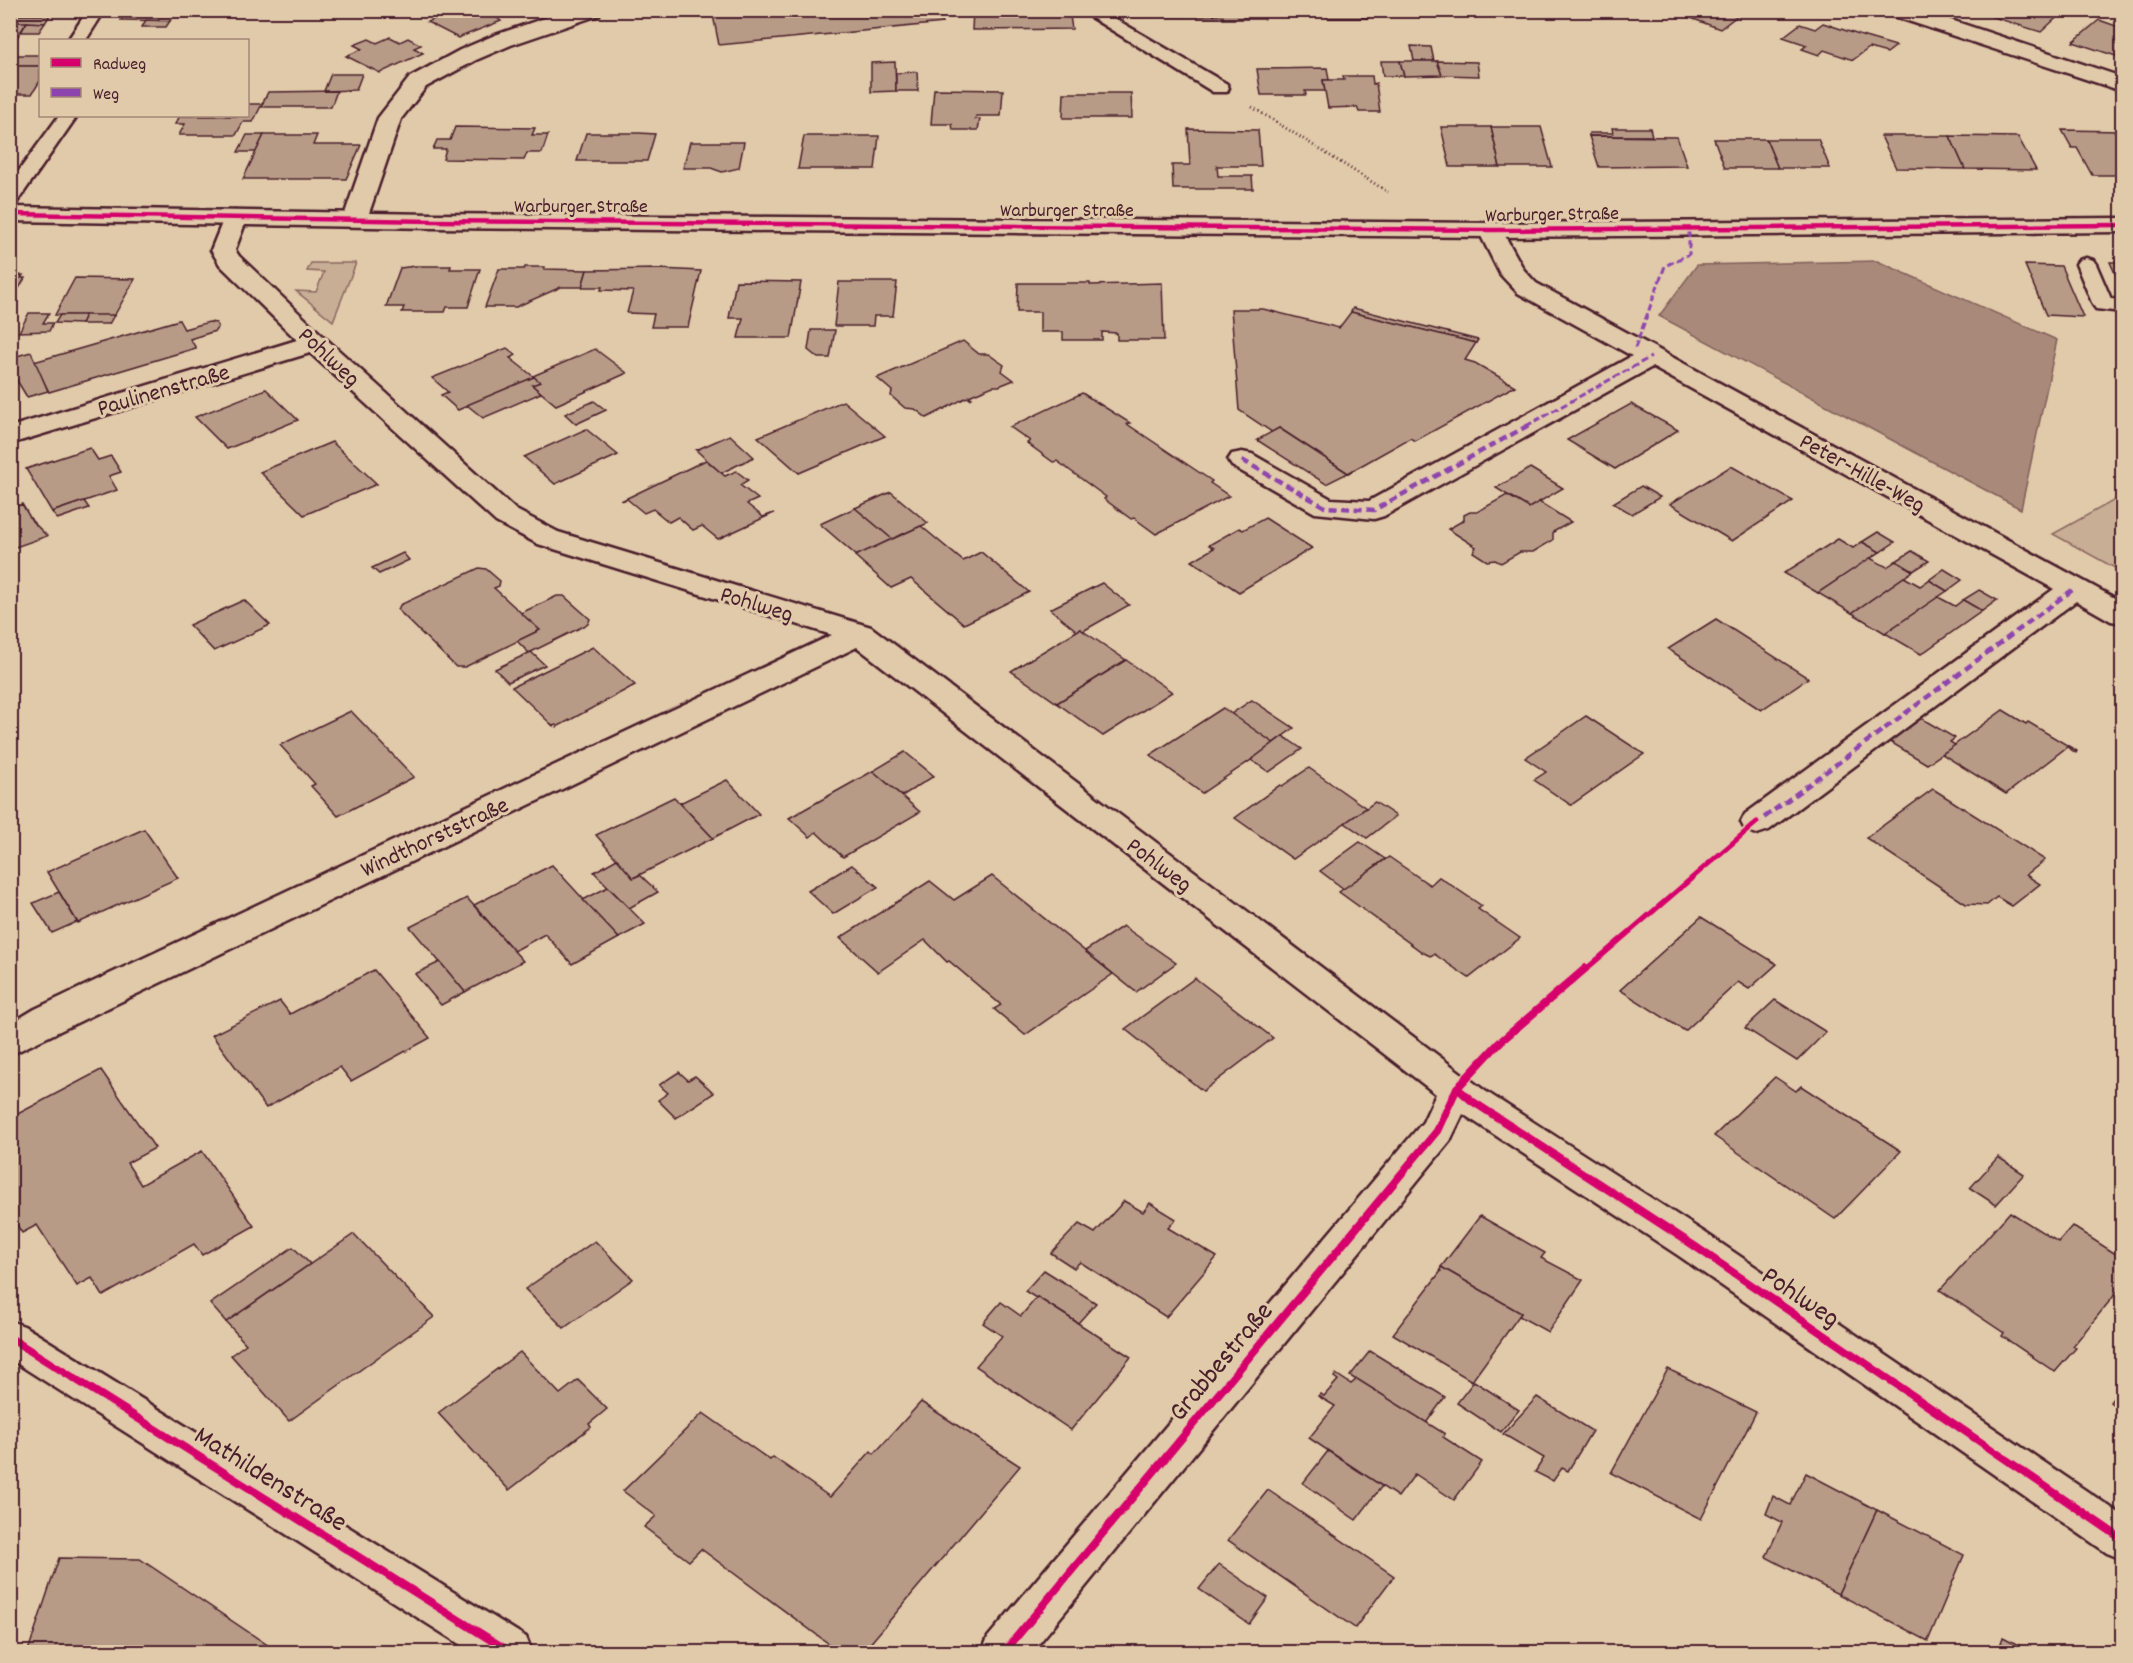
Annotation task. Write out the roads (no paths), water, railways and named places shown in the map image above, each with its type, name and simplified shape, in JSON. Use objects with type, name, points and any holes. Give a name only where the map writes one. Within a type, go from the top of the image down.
[{"type":"street","points":[[355,219],[390,118],[418,82],[468,55],[503,40],[591,10]]},
{"type":"street","points":[[1898,10],[2122,84]]},
{"type":"street","name":"Warburger Straße","points":[[10,213],[235,218],[1490,230],[2122,225]]},
{"type":"street","name":"Pohlweg","points":[[235,218],[223,250],[229,260],[315,343],[506,516],[548,538],[860,634],[1472,1101],[1693,1245],[2122,1539]]},
{"type":"street","name":"Peter-Hille-Weg","points":[[1490,230],[1513,274],[1527,288],[2122,614]]},
{"type":"street","name":"Paulinenstraße","points":[[10,436],[315,343]]},
{"type":"street","points":[[1242,460],[1325,507],[1374,510],[1651,357]]},
{"type":"street","points":[[1757,822],[2075,588]]},
{"type":"street","name":"Windthorststraße","points":[[10,1041],[48,1019],[860,634]]},
{"type":"street","name":"Grabbestraße","points":[[1012,1648],[1437,1131],[1457,1088]]},
{"type":"street","name":"Mathildenstraße","points":[[10,1338],[510,1653]]},
{"type":"lane","points":[[78,39],[97,10]]},
{"type":"lane","points":[[1087,10],[1220,88]]},
{"type":"lane","points":[[10,198],[67,117]]},
{"type":"lane","points":[[2086,264],[2103,305],[2122,306]]}]
